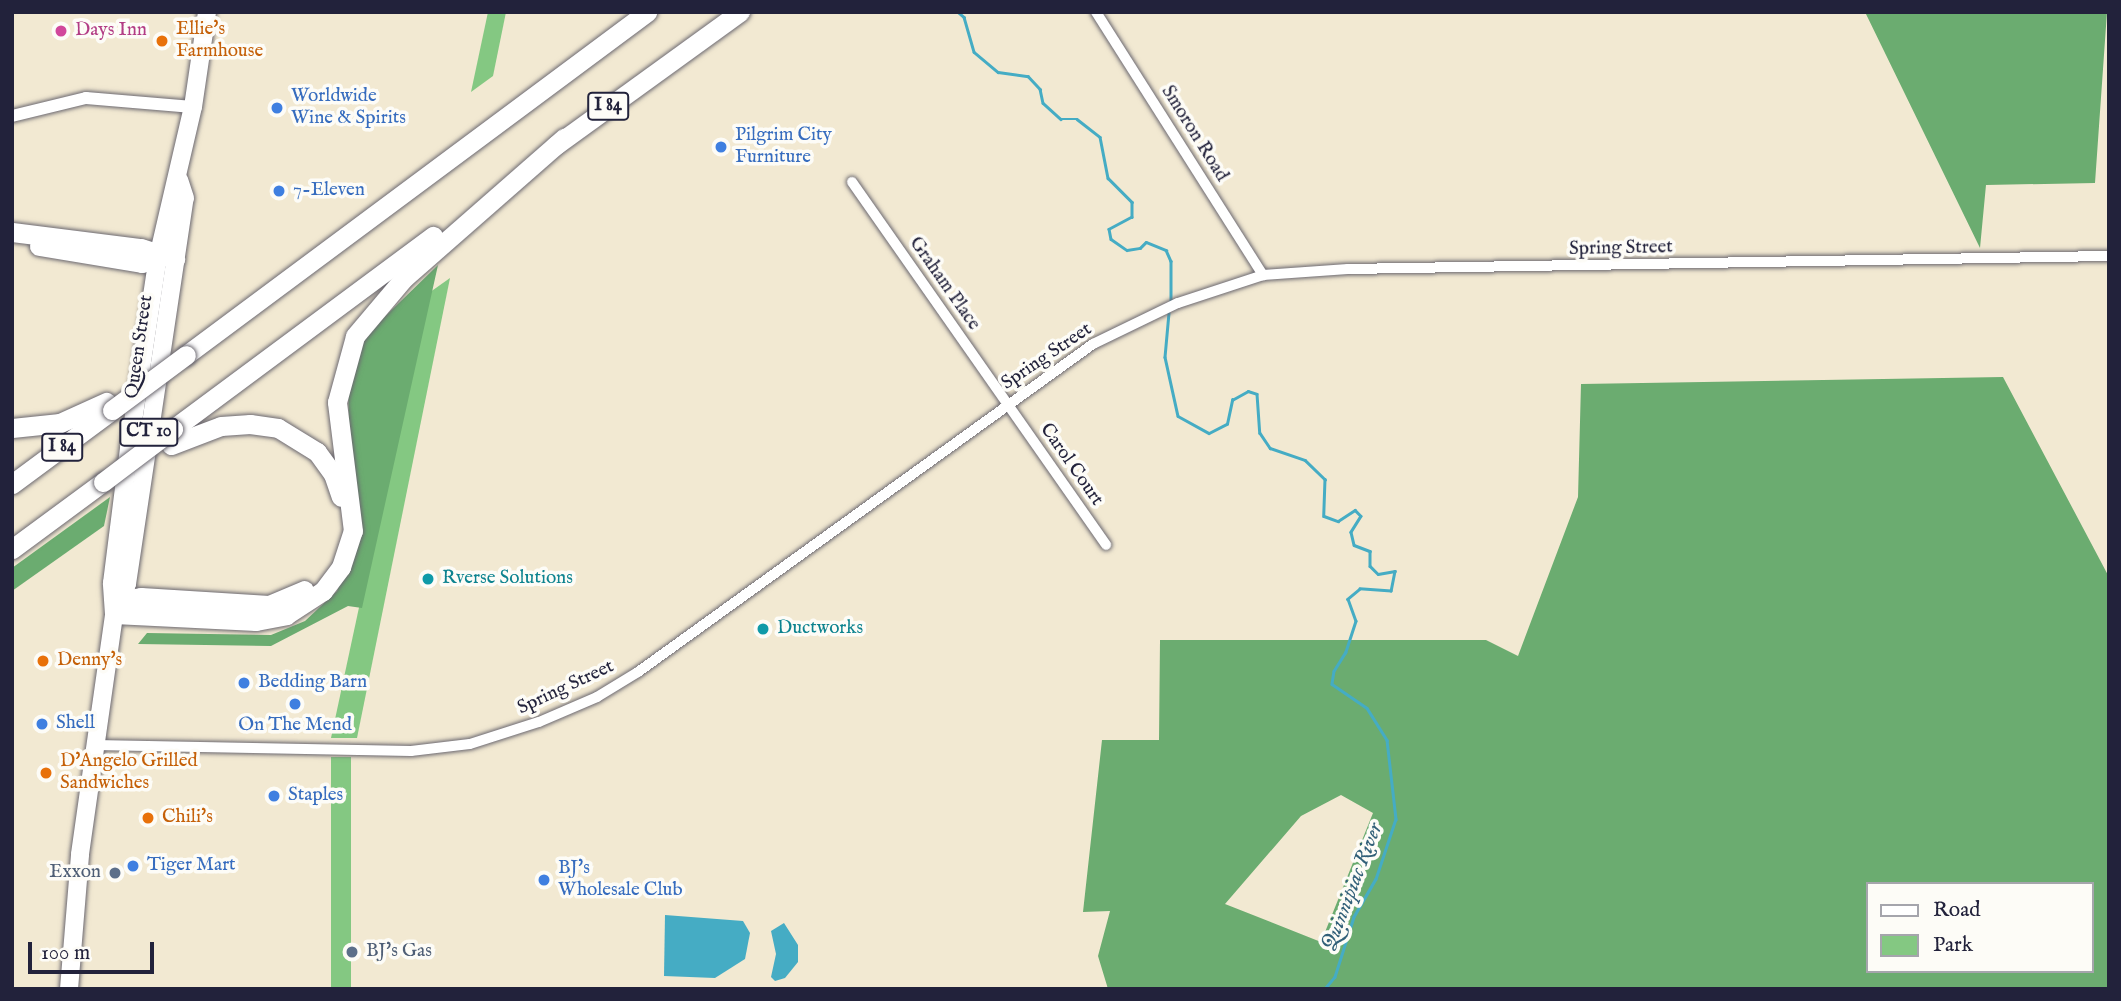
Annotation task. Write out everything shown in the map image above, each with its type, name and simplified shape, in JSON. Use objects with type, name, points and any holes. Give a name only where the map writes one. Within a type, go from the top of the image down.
[{"type":"highway","name":"Queen Street","points":[[69,989],[95,745],[115,607],[112,583],[167,258],[170,195],[178,180],[193,107],[207,12]]},
{"type":"highway","name":"I 84","points":[[12,484],[113,404],[186,355],[648,12]]},
{"type":"highway","name":"I 84","points":[[423,252],[564,138],[740,12]]},
{"type":"highway","points":[[12,232],[141,248],[167,258]]},
{"type":"highway","points":[[12,244],[142,263],[167,258]]},
{"type":"highway","points":[[172,437],[423,252]]},
{"type":"highway","points":[[115,607],[256,621],[286,615],[323,591],[341,567],[353,531],[353,507],[337,415],[343,365],[363,322],[423,252]]},
{"type":"highway","points":[[12,428],[60,423],[113,404]]},
{"type":"highway","points":[[115,607],[141,597],[269,605],[294,597],[316,581],[337,551],[343,520],[338,485],[326,463],[306,442],[278,428],[250,424],[172,437]]},
{"type":"highway","name":"I 84","points":[[12,549],[103,482],[172,437]]},
{"type":"street","name":"Smoron Road","points":[[1096,12],[1263,275]]},
{"type":"street","points":[[12,116],[61,101],[100,97],[193,107]]},
{"type":"street","name":"Graham Place","points":[[852,182],[1008,405]]},
{"type":"street","name":"Spring Street","points":[[95,745],[411,751],[470,744],[539,722],[597,697],[638,672],[1093,344],[1162,309],[1263,275],[1348,269],[2109,256]]},
{"type":"street","name":"Carol Court","points":[[1008,405],[1106,545]]},
{"type":"green space","points":[[488,12],[506,12],[493,76],[471,92]]},
{"type":"green space","points":[[1865,12],[2107,12],[2095,183],[1986,185],[1980,248]]},
{"type":"green space","points":[[438,265],[362,608],[348,606],[271,646],[138,644],[147,633],[271,635],[305,621],[337,591],[351,557],[348,373],[366,335]]},
{"type":"green space","points":[[450,278],[357,738],[331,738],[426,295]]},
{"type":"green space","points":[[2003,377],[2109,577],[2109,989],[1108,989],[1098,956],[1110,911],[1083,912],[1102,740],[1159,740],[1160,640],[1486,640],[1518,656],[1578,497],[1581,384]],"holes":[[[1341,795],[1373,813],[1321,942],[1225,904],[1301,816]]]},
{"type":"green space","points":[[110,497],[104,526],[12,591],[12,568]]},
{"type":"green space","points":[[331,757],[351,757],[351,989],[331,989]]},
{"type":"water","points":[[665,915],[743,921],[750,933],[745,959],[715,978],[664,976]]},
{"type":"water","points":[[784,923],[798,945],[798,962],[785,978],[775,981],[771,977],[776,954],[771,931]]},
{"type":"waterway","name":"Quinnipiac River","points":[[958,12],[964,17],[974,52],[998,72],[1028,76],[1040,89],[1043,103],[1061,119],[1077,119],[1100,137],[1108,178],[1132,202],[1132,217],[1109,229],[1111,239],[1127,250],[1140,248],[1146,242],[1166,250],[1171,261],[1171,303]]},
{"type":"waterway","name":"Quinnipiac River","points":[[1169,313],[1165,357],[1178,416],[1209,433],[1227,424],[1232,400],[1248,391],[1257,394],[1260,433],[1270,448],[1305,460],[1325,479],[1324,516],[1338,521],[1355,510],[1361,516],[1351,532],[1354,545],[1370,551],[1370,566],[1378,574],[1395,571],[1391,591],[1360,589],[1348,599],[1356,621],[1346,652],[1334,671],[1332,684],[1367,708],[1387,740],[1396,819],[1376,879],[1354,917],[1335,977],[1325,989]]},
{"type":"place","name":"Days Inn","points":[[61,31]]},
{"type":"place","name":"Ellie's Farmhouse","points":[[162,41]]},
{"type":"place","name":"Worldwide Wine & Spirits","points":[[277,108]]},
{"type":"place","name":"Pilgrim City Furniture","points":[[721,147]]},
{"type":"place","name":"7-Eleven","points":[[279,191]]},
{"type":"place","name":"Rverse Solutions","points":[[428,579]]},
{"type":"place","name":"Ductworks","points":[[763,629]]},
{"type":"place","name":"Denny's","points":[[43,661]]},
{"type":"place","name":"Bedding Barn","points":[[244,683]]},
{"type":"place","name":"On The Mend","points":[[295,704]]},
{"type":"place","name":"Shell","points":[[42,724]]},
{"type":"place","name":"D'Angelo Grilled Sandwiches","points":[[46,773]]},
{"type":"place","name":"Staples","points":[[274,796]]},
{"type":"place","name":"Chili's","points":[[148,818]]},
{"type":"place","name":"Tiger Mart","points":[[133,866]]},
{"type":"place","name":"Exxon","points":[[115,873]]},
{"type":"place","name":"BJ's Wholesale Club","points":[[544,880]]},
{"type":"place","name":"BJ's Gas","points":[[352,952]]}]
